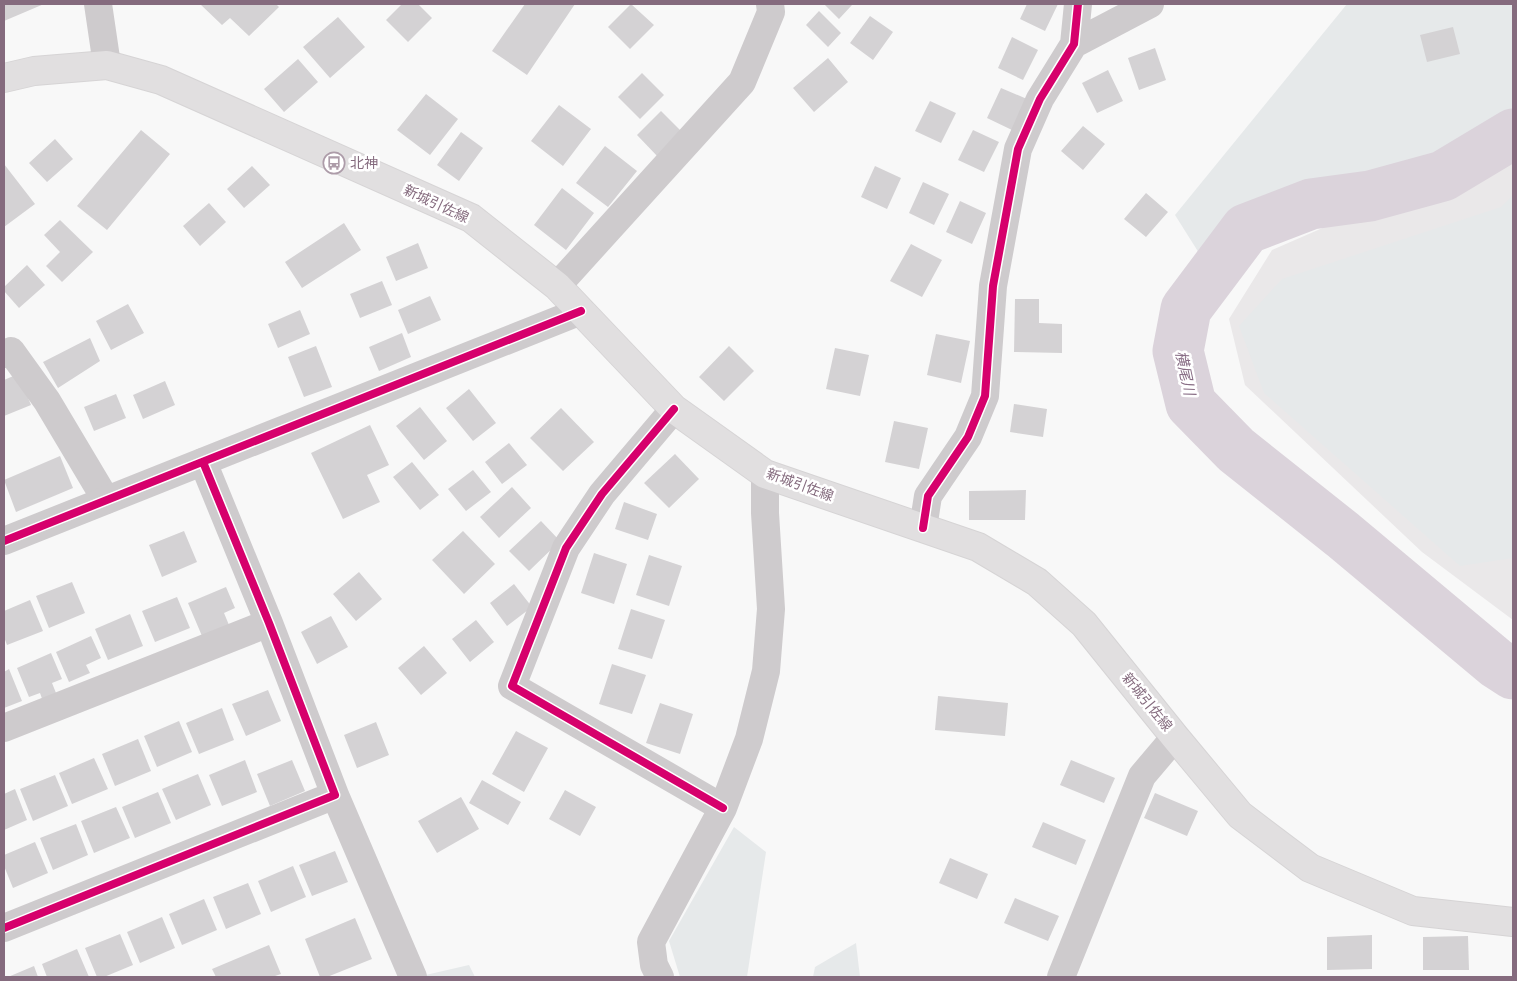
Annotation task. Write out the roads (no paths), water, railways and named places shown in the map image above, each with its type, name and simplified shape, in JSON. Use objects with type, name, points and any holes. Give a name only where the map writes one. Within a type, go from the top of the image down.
[{"type":"main road","name":"新城引佐線","points":[[4,78],[34,71],[107,65],[161,80],[471,218],[557,286],[674,409],[765,474],[978,547],[1037,582],[1084,624],[1240,815],[1310,868],[1412,911],[1513,922]]},
{"type":"street","points":[[98,4],[107,65]]},
{"type":"street","points":[[557,286],[742,82],[772,12],[770,4]]},
{"type":"street","points":[[923,528],[928,496],[968,437],[985,396],[992,286],[1018,149],[1040,100],[1074,44],[1078,4]]},
{"type":"street","points":[[1074,44],[1150,4]]},
{"type":"street","points":[[4,541],[581,311]]},
{"type":"street","points":[[4,354],[11,351],[47,401],[106,500]]},
{"type":"street","points":[[674,409],[602,494],[566,548],[512,686],[723,808]]},
{"type":"street","points":[[203,462],[269,623],[335,795],[413,977]]},
{"type":"street","points":[[660,977],[654,965],[651,942],[723,808],[749,739],[766,670],[771,609],[765,513],[765,474]]},
{"type":"street","points":[[4,728],[269,623]]},
{"type":"street","points":[[1061,977],[1142,776],[1175,737]]},
{"type":"street","points":[[4,928],[335,795]]},
{"type":"waterway","name":"横尾川","points":[[1513,134],[1443,176],[1370,196],[1311,204],[1246,229],[1186,309],[1178,351],[1191,404],[1236,450],[1343,535],[1496,663],[1513,674]]},
{"type":"place","name":"北神","points":[[334,163]]}]
